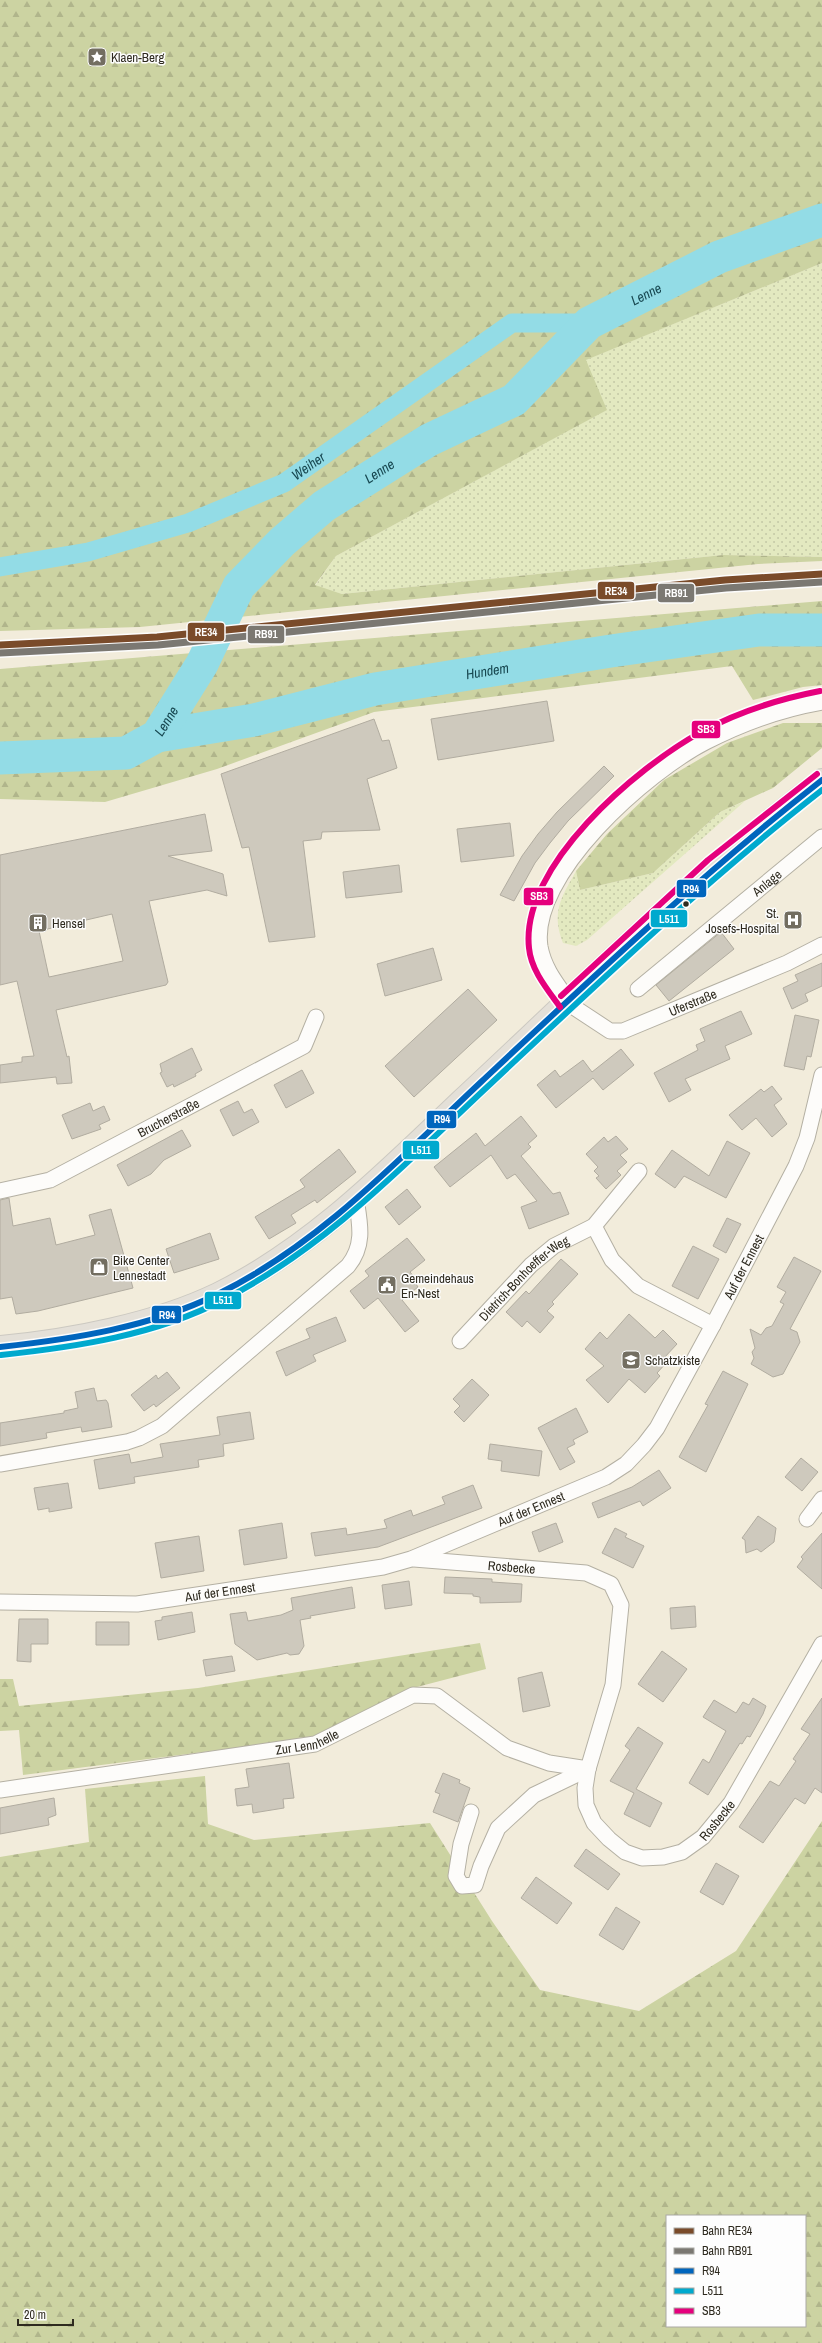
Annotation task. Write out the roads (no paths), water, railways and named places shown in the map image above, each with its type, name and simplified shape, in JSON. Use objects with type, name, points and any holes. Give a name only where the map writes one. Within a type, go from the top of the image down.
[{"type":"main road","points":[[566,1002],[542,966],[536,933],[539,917],[547,894],[561,868],[580,843],[645,781],[680,754],[704,739],[761,715],[822,699]]},
{"type":"main road","points":[[0,1347],[31,1344],[94,1333],[195,1304],[240,1283],[284,1257],[321,1229],[356,1198],[713,866],[822,780]]},
{"type":"street","name":"Anlage","points":[[638,990],[822,837]]},
{"type":"street","name":"Uferstraße","points":[[566,1002],[610,1031],[623,1031],[773,969],[822,945]]},
{"type":"street","name":"Brucherstraße","points":[[0,1191],[50,1180],[304,1046],[316,1017]]},
{"type":"street","name":"Auf der Ennest","points":[[0,1602],[137,1604],[383,1567],[411,1558],[606,1477],[626,1464],[644,1445],[657,1428],[713,1325],[796,1166],[807,1138],[822,1075]]},
{"type":"street","name":"Dietrich-Bonhoeffer-Weg","points":[[460,1341],[531,1265],[554,1246],[594,1226],[616,1202],[639,1170]]},
{"type":"street","points":[[0,1464],[127,1442],[139,1438],[162,1426],[348,1266],[358,1251],[361,1238],[356,1198]]},
{"type":"street","points":[[594,1226],[612,1260],[638,1286],[713,1325]]},
{"type":"street","points":[[807,1518],[822,1499]]},
{"type":"street","name":"Rosbecke","points":[[411,1558],[586,1574],[611,1584],[622,1605],[613,1685],[588,1769],[584,1788],[586,1805],[594,1823],[624,1852],[642,1858],[663,1857],[682,1852],[703,1837],[731,1803],[822,1644]]},
{"type":"street","name":"Zur Lennhelle","points":[[0,1790],[315,1744],[413,1695],[437,1696],[507,1748],[549,1763],[588,1769]]},
{"type":"street","points":[[471,1812],[461,1844],[456,1876],[462,1886],[475,1885],[481,1866],[498,1828],[528,1800],[534,1795],[588,1769]]},
{"type":"waterway","name":"Lenne","points":[[0,758],[126,753],[157,736],[202,664],[239,586],[282,542],[324,506],[429,440],[514,400],[589,323],[719,257],[822,220]]},
{"type":"waterway","name":"Weiher","points":[[0,567],[88,552],[188,523],[284,483],[512,323],[589,323]]},
{"type":"waterway","name":"Hundem","points":[[157,736],[254,720],[375,689],[611,651],[759,630],[822,630]]},
{"type":"rail line","name":"RE34","points":[[0,645],[157,637],[725,580],[822,574]]},
{"type":"rail line","name":"RB91","points":[[0,653],[158,645],[726,588],[822,582]]},
{"type":"place","name":"Klaen-Berg","points":[[97,57]]},
{"type":"place","name":"St. Josefs-Hospital","points":[[793,920]]},
{"type":"place","name":"Hensel","points":[[38,923]]},
{"type":"place","name":"Bike Center Lennestadt","points":[[99,1267]]},
{"type":"place","name":"Gemeindehaus En-Nest","points":[[387,1285]]},
{"type":"place","name":"Schatzkiste","points":[[631,1360]]}]
